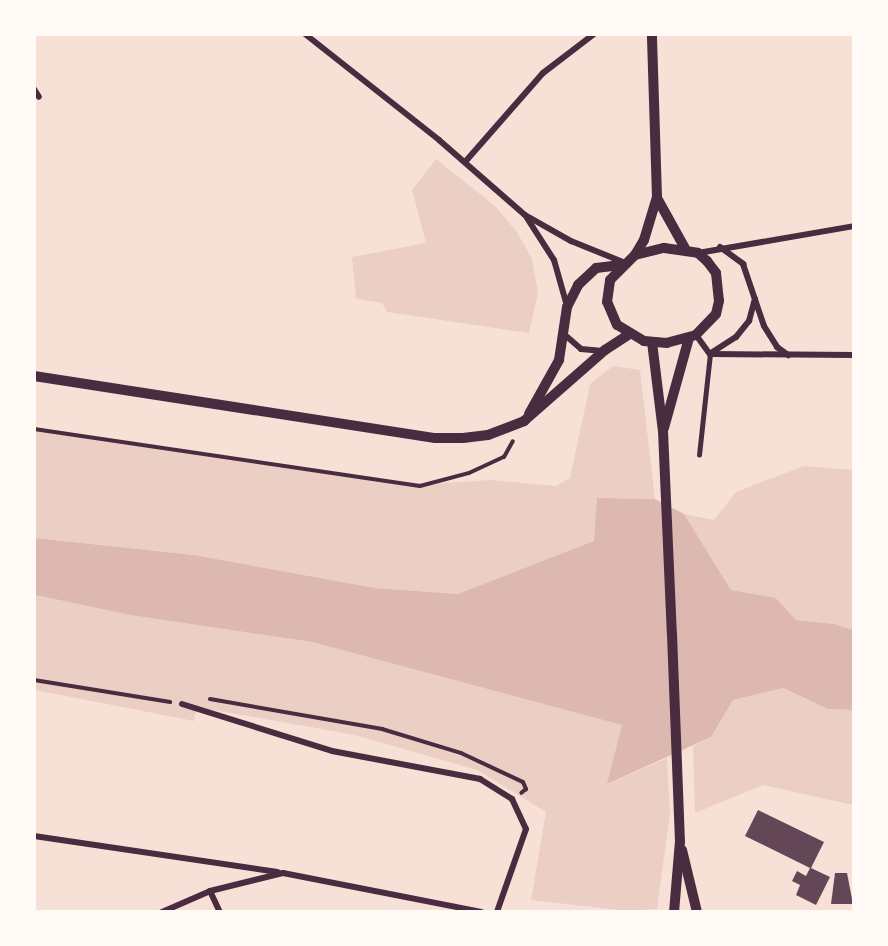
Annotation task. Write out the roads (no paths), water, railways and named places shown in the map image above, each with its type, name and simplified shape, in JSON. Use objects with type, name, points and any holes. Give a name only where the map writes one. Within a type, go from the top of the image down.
[{"type":"street","points":[[305,34],[465,162],[525,215],[571,241],[623,263]]},
{"type":"street","points":[[465,162],[543,73],[594,34]]},
{"type":"street","points":[[635,255],[648,229],[657,197],[652,34]]},
{"type":"street","points":[[34,89],[39,97]]},
{"type":"street","points":[[657,197],[686,250]]},
{"type":"street","points":[[524,422],[550,379],[565,334],[567,307],[554,260],[525,215]]},
{"type":"street","points":[[692,336],[652,342],[628,335],[617,325],[607,302],[610,280],[623,263],[635,255],[664,248],[698,253],[720,247],[854,226]]},
{"type":"street","points":[[720,247],[743,264],[770,338],[789,356]]},
{"type":"street","points":[[663,431],[692,336],[716,314],[719,301],[716,273],[698,253]]},
{"type":"street","points":[[567,307],[585,276],[596,268],[623,263]]},
{"type":"street","points":[[710,354],[736,337],[748,321],[755,299]]},
{"type":"street","points":[[565,334],[581,349],[605,350]]},
{"type":"street","points":[[34,376],[435,438],[488,435],[524,422],[605,350],[628,335]]},
{"type":"street","points":[[692,336],[710,354],[854,355]]},
{"type":"street","points":[[652,342],[663,431],[680,841],[674,912]]},
{"type":"street","points":[[182,704],[332,751],[480,779],[512,799],[526,829],[497,912]]},
{"type":"street","points":[[34,836],[283,873],[481,912]]},
{"type":"street","points":[[680,841],[697,912]]},
{"type":"street","points":[[162,912],[210,891],[283,873]]},
{"type":"street","points":[[210,891],[220,912]]},
{"type":"lane","points":[[699,455],[710,354]]}]
